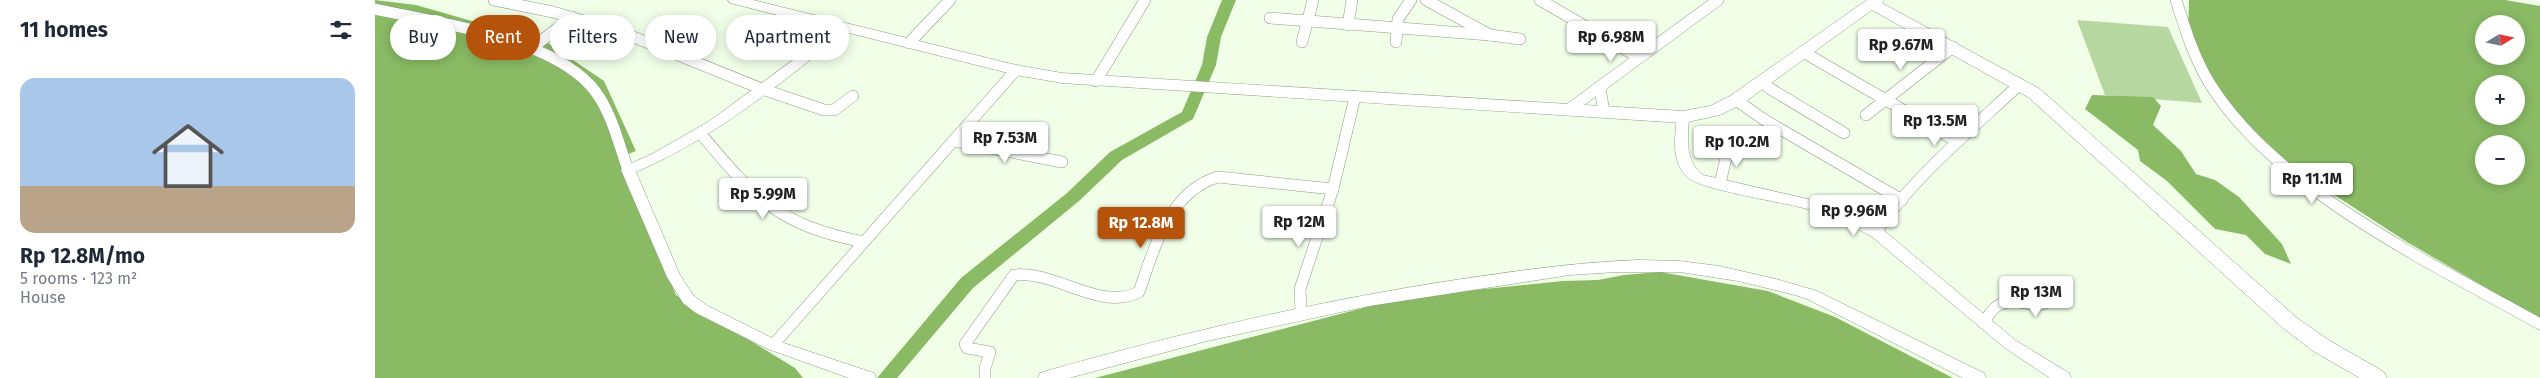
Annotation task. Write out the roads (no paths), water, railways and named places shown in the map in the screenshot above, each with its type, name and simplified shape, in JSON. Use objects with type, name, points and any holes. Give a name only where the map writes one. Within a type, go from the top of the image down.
[{"type":"highway","points":[[735,0],[795,15]]},
{"type":"highway","points":[[849,28],[1017,70],[1062,78],[1683,117],[1714,111],[1736,100],[1805,53],[1871,1],[2020,84],[2062,117],[2290,323],[2321,345],[2377,378]]},
{"type":"street","points":[[494,0],[563,15]]},
{"type":"street","points":[[909,43],[950,0]]},
{"type":"street","points":[[1096,81],[1145,0]]},
{"type":"street","points":[[1302,42],[1313,0]]},
{"type":"street","points":[[1348,25],[1352,0]]},
{"type":"street","points":[[1396,42],[1395,29],[1398,16],[1411,0]]},
{"type":"street","points":[[1426,0],[1490,35]]},
{"type":"street","points":[[1540,0],[1638,57]]},
{"type":"street","points":[[1550,6],[1559,0]]},
{"type":"street","points":[[1568,110],[1718,0]]},
{"type":"street","points":[[2176,0],[2181,26],[2197,64],[2206,78],[2258,143],[2285,169],[2379,233],[2540,324]]},
{"type":"street","points":[[375,9],[466,31]]},
{"type":"street","points":[[1270,18],[1521,39]]},
{"type":"street","points":[[540,42],[550,34]]},
{"type":"street","points":[[635,38],[662,47],[762,89],[824,110],[834,110],[853,96]]},
{"type":"street","points":[[1866,115],[1953,47]]},
{"type":"street","points":[[540,52],[556,59],[591,86],[604,109],[628,170],[683,294],[701,309],[773,345],[867,378]]},
{"type":"street","points":[[1805,53],[1958,142]]},
{"type":"street","points":[[628,170],[664,154],[700,133],[800,60]]},
{"type":"street","points":[[773,345],[1017,70]]},
{"type":"street","points":[[1763,82],[1769,88],[1844,133]]},
{"type":"street","points":[[1876,232],[1902,200],[1958,142],[2020,84]]},
{"type":"street","points":[[1600,88],[1604,112]]},
{"type":"street","points":[[1301,313],[1300,289],[1333,188],[1355,97]]},
{"type":"street","points":[[1736,100],[1902,200]]},
{"type":"street","points":[[1683,117],[1682,152],[1686,168],[1691,174],[1699,179],[1831,210],[1876,232],[1983,323],[2010,344],[2063,378]]},
{"type":"street","points":[[700,133],[747,188],[771,209],[794,224],[816,232],[865,242]]},
{"type":"street","points":[[954,141],[1062,162]]},
{"type":"street","points":[[1720,184],[1729,146]]},
{"type":"street","points":[[985,378],[985,368],[990,352],[967,348],[965,344],[1014,275],[1032,274],[1098,295],[1130,297],[1139,292],[1166,226],[1175,211],[1185,197],[1205,179],[1218,177],[1333,188]]},
{"type":"street","points":[[1045,378],[1135,352],[1301,313],[1408,292],[1589,269],[1663,266],[1740,277],[1789,287],[1812,295],[1978,378]]},
{"type":"street","points":[[1983,323],[1997,306],[2007,303],[2049,304],[2055,301],[2063,287]]},
{"type":"waterway","points":[[886,378],[967,283],[1073,197],[1116,156],[1188,115],[1209,65],[1214,37],[1229,0]]}]
